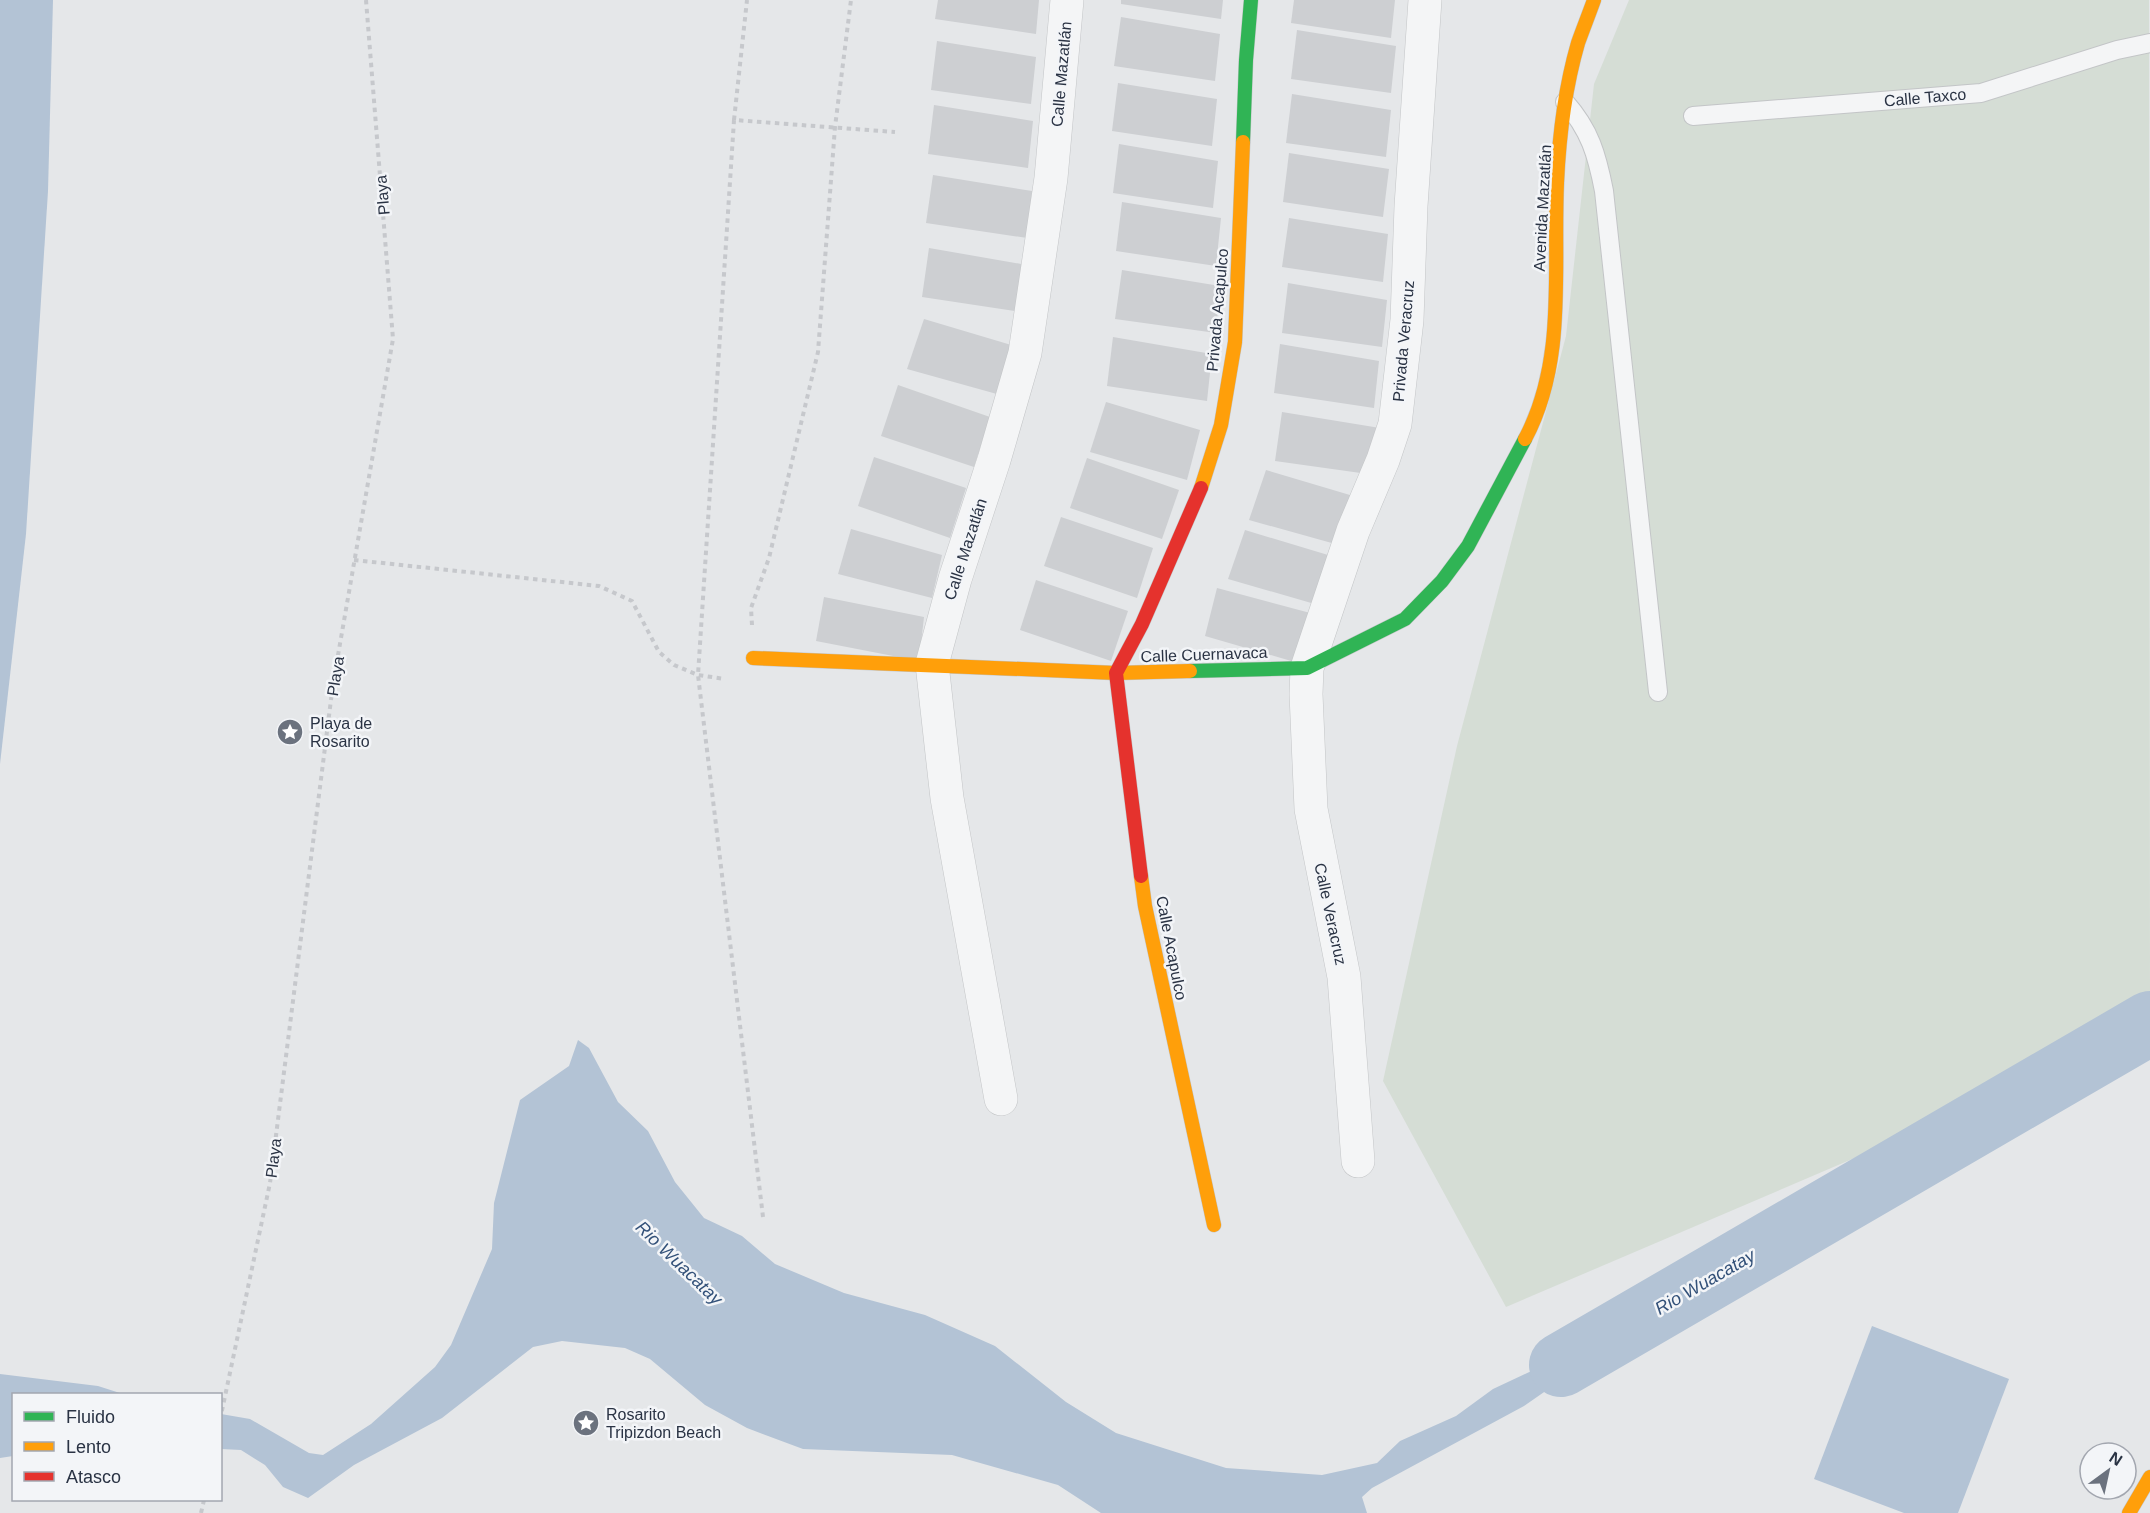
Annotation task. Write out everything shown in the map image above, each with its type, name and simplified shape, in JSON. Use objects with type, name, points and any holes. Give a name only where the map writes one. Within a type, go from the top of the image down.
[{"type":"street","name":"Calle Mazatlán","points":[[1001,1099],[947,798],[932,664],[955,579],[994,460],[1025,353],[1051,178],[1067,0]]},
{"type":"street","name":"Privada Acapulco","points":[[1116,673],[1142,624],[1197,501],[1221,425],[1235,342],[1246,60],[1251,0]]},
{"type":"street","name":"Privada Veracruz","points":[[1307,668],[1353,531],[1383,460],[1395,424],[1407,320],[1411,207],[1425,0]]},
{"type":"street","name":"Avenida Mazatlán","points":[[1535,420],[1545,392],[1555,331],[1557,182],[1565,102],[1578,44],[1594,0]]},
{"type":"street","name":"Calle Cuernavaca","points":[[753,658],[1116,673],[1307,668],[1405,619],[1425,601],[1468,546],[1535,420]]},
{"type":"street","name":"Calle Veracruz","points":[[1307,668],[1311,809],[1344,977],[1358,1161]]},
{"type":"street","name":"Calle Acapulco","points":[[1116,673],[1145,906],[1214,1226]]},
{"type":"street","points":[[2129,1513],[2150,1477]]},
{"type":"lane","name":"Calle Taxco","points":[[1693,116],[1981,93],[2117,50],[2150,43]]},
{"type":"lane","points":[[1565,102],[1579,118],[1589,136],[1598,161],[1604,191],[1658,693]]},
{"type":"path","name":"Playa","points":[[222,1411],[270,1183],[333,684],[393,339],[366,0]]},
{"type":"path","points":[[747,0],[734,120],[699,675],[763,1217]]},
{"type":"path","points":[[354,560],[599,586],[632,601],[659,652],[674,665],[699,675],[725,679],[753,658],[751,608],[769,558],[818,352],[834,127],[851,0]]},
{"type":"path","points":[[734,120],[895,132]]},
{"type":"shaded area","points":[[1629,0],[2149,0],[2150,998],[2098,1054],[1506,1307],[1383,1081],[1457,746],[1566,336],[1594,84]]},
{"type":"water","points":[[0,0],[53,0],[48,191],[26,534],[0,764]]},
{"type":"water","points":[[578,1040],[589,1048],[618,1102],[648,1131],[675,1182],[704,1218],[742,1236],[775,1264],[844,1293],[925,1315],[995,1346],[1066,1402],[1116,1433],[1226,1468],[1322,1475],[1377,1463],[1400,1441],[1456,1416],[1493,1389],[1640,1320],[1632,1331],[1524,1406],[1372,1488],[1362,1497],[1367,1513],[1101,1513],[1058,1485],[952,1455],[803,1449],[747,1428],[705,1405],[650,1359],[625,1348],[562,1341],[533,1347],[442,1418],[354,1465],[308,1498],[283,1487],[265,1465],[241,1450],[222,1449],[222,1414],[250,1419],[309,1453],[323,1455],[371,1424],[435,1367],[451,1345],[492,1249],[494,1203],[520,1100],[569,1066]]},
{"type":"water","points":[[1872,1326],[2009,1379],[1958,1513],[1904,1513],[1814,1479]]},
{"type":"water","points":[[0,1374],[98,1386],[120,1393],[12,1393],[12,1456],[0,1458]]},
{"type":"building","points":[[938,0],[1039,0],[1036,34],[935,19]]},
{"type":"building","points":[[1121,0],[1223,0],[1221,19],[1121,4]]},
{"type":"building","points":[[1294,0],[1395,0],[1391,38],[1291,23]]},
{"type":"building","points":[[1121,17],[1220,34],[1215,81],[1114,66]]},
{"type":"building","points":[[1297,30],[1396,46],[1391,93],[1291,79]]},
{"type":"building","points":[[937,41],[1036,57],[1031,104],[931,90]]},
{"type":"building","points":[[1118,83],[1217,99],[1212,146],[1112,131]]},
{"type":"building","points":[[1292,94],[1391,110],[1386,157],[1286,143]]},
{"type":"building","points":[[934,105],[1033,121],[1028,168],[928,154]]},
{"type":"building","points":[[1119,144],[1218,161],[1213,208],[1113,193]]},
{"type":"building","points":[[1289,153],[1389,169],[1383,217],[1283,202]]},
{"type":"building","points":[[933,175],[1032,191],[1027,238],[926,223]]},
{"type":"building","points":[[1122,202],[1221,218],[1216,266],[1116,251]]},
{"type":"building","points":[[1289,218],[1388,234],[1383,282],[1282,267]]},
{"type":"building","points":[[929,248],[1027,265],[1022,312],[922,297]]},
{"type":"building","points":[[1122,270],[1220,286],[1216,333],[1115,319]]},
{"type":"building","points":[[1288,283],[1387,300],[1382,347],[1282,333]]},
{"type":"building","points":[[924,319],[1018,347],[1004,396],[907,369]]},
{"type":"building","points":[[1113,337],[1212,354],[1207,401],[1107,386]]},
{"type":"building","points":[[1280,344],[1379,361],[1374,408],[1274,393]]},
{"type":"building","points":[[898,385],[990,417],[974,467],[881,436]]},
{"type":"building","points":[[1106,402],[1200,430],[1187,480],[1090,452]]},
{"type":"building","points":[[1282,412],[1380,428],[1375,475],[1275,461]]},
{"type":"building","points":[[874,457],[966,488],[950,538],[858,506]]},
{"type":"building","points":[[1087,458],[1179,490],[1162,539],[1070,508]]},
{"type":"building","points":[[1266,470],[1360,498],[1346,547],[1249,520]]},
{"type":"building","points":[[1061,517],[1153,548],[1137,598],[1044,566]]},
{"type":"building","points":[[851,529],[942,555],[932,598],[838,574]]},
{"type":"building","points":[[1245,530],[1338,558],[1325,607],[1228,579]]},
{"type":"building","points":[[1036,580],[1128,611],[1111,661],[1020,630]]},
{"type":"building","points":[[1217,588],[1314,614],[1298,663],[1205,636]]},
{"type":"building","points":[[824,597],[924,617],[919,661],[816,641]]},
{"type":"waterway","name":"Rio Wuacatay","points":[[1561,1365],[2150,1023]]},
{"type":"traffic: fast","points":[[1243,142],[1251,0]]},
{"type":"traffic: fast","points":[[1190,671],[1307,668],[1405,619],[1442,581],[1468,546],[1525,439]]},
{"type":"traffic: slow","points":[[1525,439],[1538,409],[1553,346],[1557,183],[1563,113],[1578,43],[1594,0]]},
{"type":"traffic: slow","points":[[1201,488],[1221,425],[1235,342],[1243,142]]},
{"type":"traffic: slow","points":[[753,658],[1116,673],[1190,671]]},
{"type":"traffic: slow","points":[[1141,876],[1145,906],[1214,1225]]},
{"type":"traffic: slow","points":[[2129,1513],[2150,1477]]},
{"type":"traffic: jam","points":[[1141,876],[1116,673],[1142,624],[1201,488]]},
{"type":"place","name":"Playa de Rosarito","points":[[290,732]]},
{"type":"place","name":"Rosarito Tripizdon Beach","points":[[586,1423]]}]
